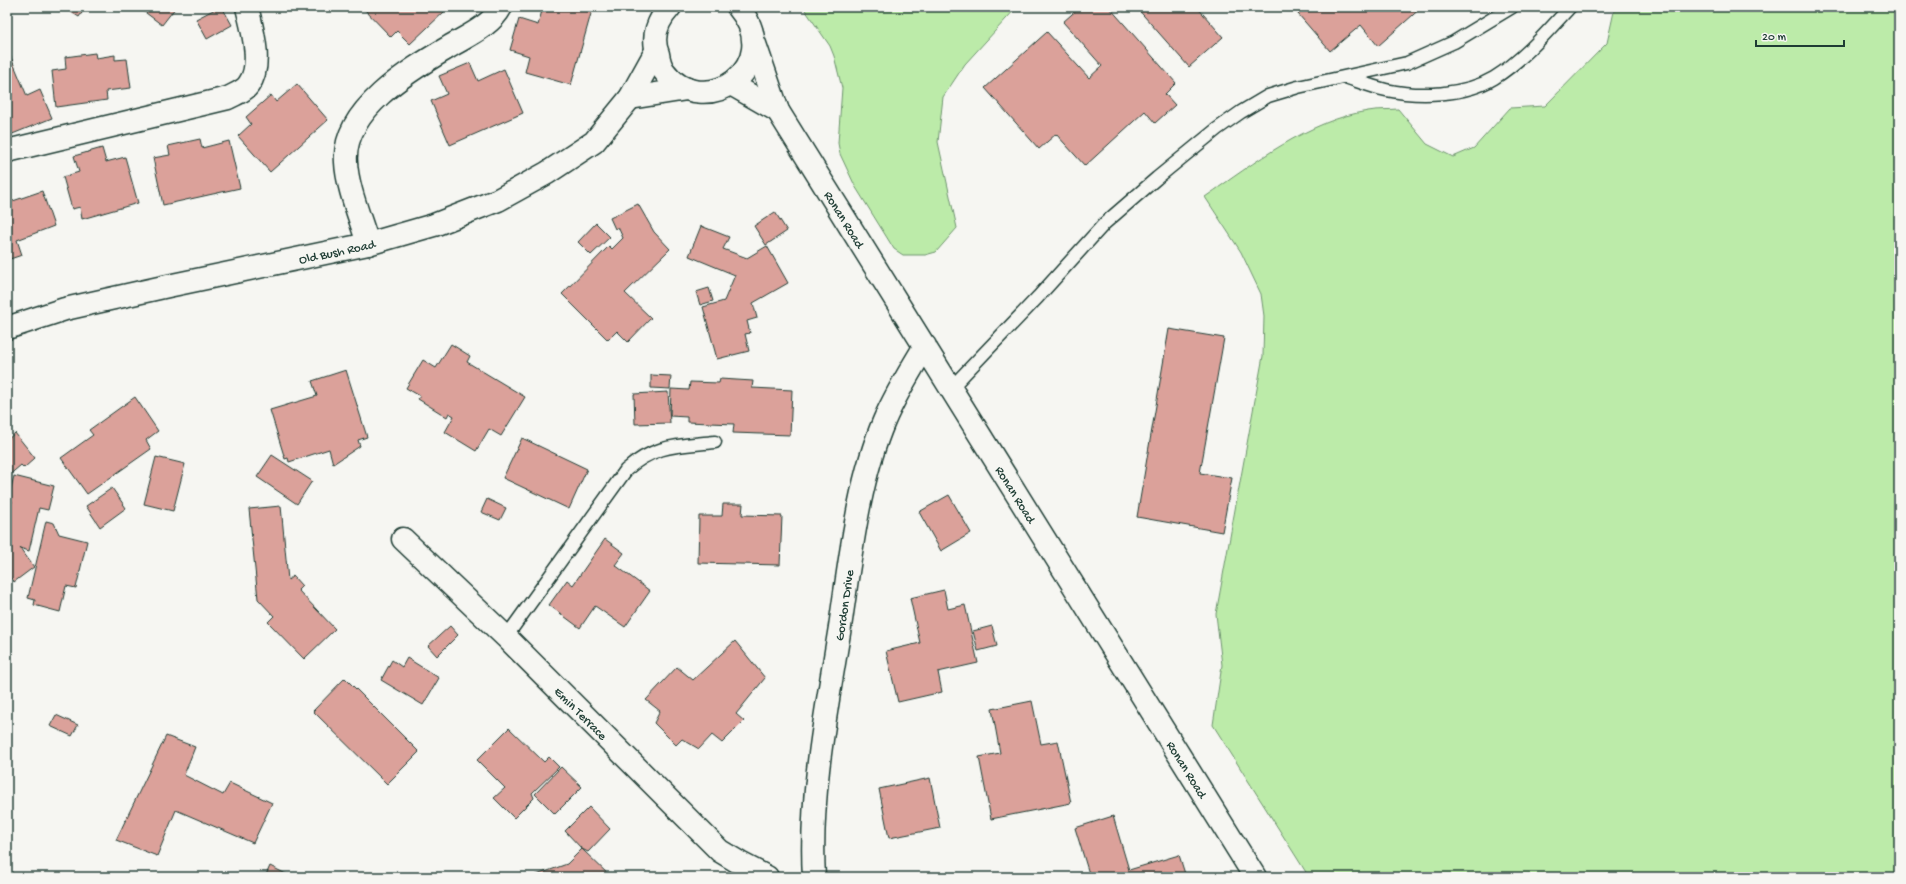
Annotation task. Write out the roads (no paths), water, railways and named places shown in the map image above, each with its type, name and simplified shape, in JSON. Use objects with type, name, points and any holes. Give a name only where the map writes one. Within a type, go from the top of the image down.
[{"type":"street","points":[[7,151],[228,98],[242,91],[249,85],[255,70],[254,41],[247,7]]},
{"type":"street","points":[[368,244],[348,175],[346,161],[347,146],[357,121],[378,96],[403,77],[478,30],[498,14],[501,7]]},
{"type":"street","name":"Ronan Road","points":[[738,7],[747,18],[753,32],[755,44],[778,111],[1255,877]]},
{"type":"street","points":[[666,9],[657,27],[655,36],[656,51],[663,71],[674,82],[687,89],[702,92],[717,91],[731,84],[742,75],[750,62],[755,44]]},
{"type":"street","name":"Old Bush Road","points":[[7,328],[65,310],[168,286],[368,244],[434,225],[498,200],[547,173],[594,142],[630,98],[656,51]]},
{"type":"street","name":"Ronan Road","points":[[731,84],[778,111]]},
{"type":"street","points":[[630,98],[687,89]]},
{"type":"street","name":"Gordon Drive","points":[[814,877],[813,860],[818,782],[830,690],[861,502],[883,422],[925,346]]},
{"type":"street","name":"Emin Terrace","points":[[403,539],[506,637],[720,850],[740,863],[767,877]]},
{"type":"lane","points":[[950,388],[1038,297],[1105,223],[1217,129],[1268,96],[1298,87],[1407,63],[1454,42],[1512,7]]},
{"type":"lane","points":[[1346,77],[1386,90],[1410,93],[1435,93],[1462,90],[1482,84],[1504,71],[1535,45],[1570,7]]},
{"type":"lane","points":[[506,637],[626,470],[639,458],[654,450],[715,442]]}]
